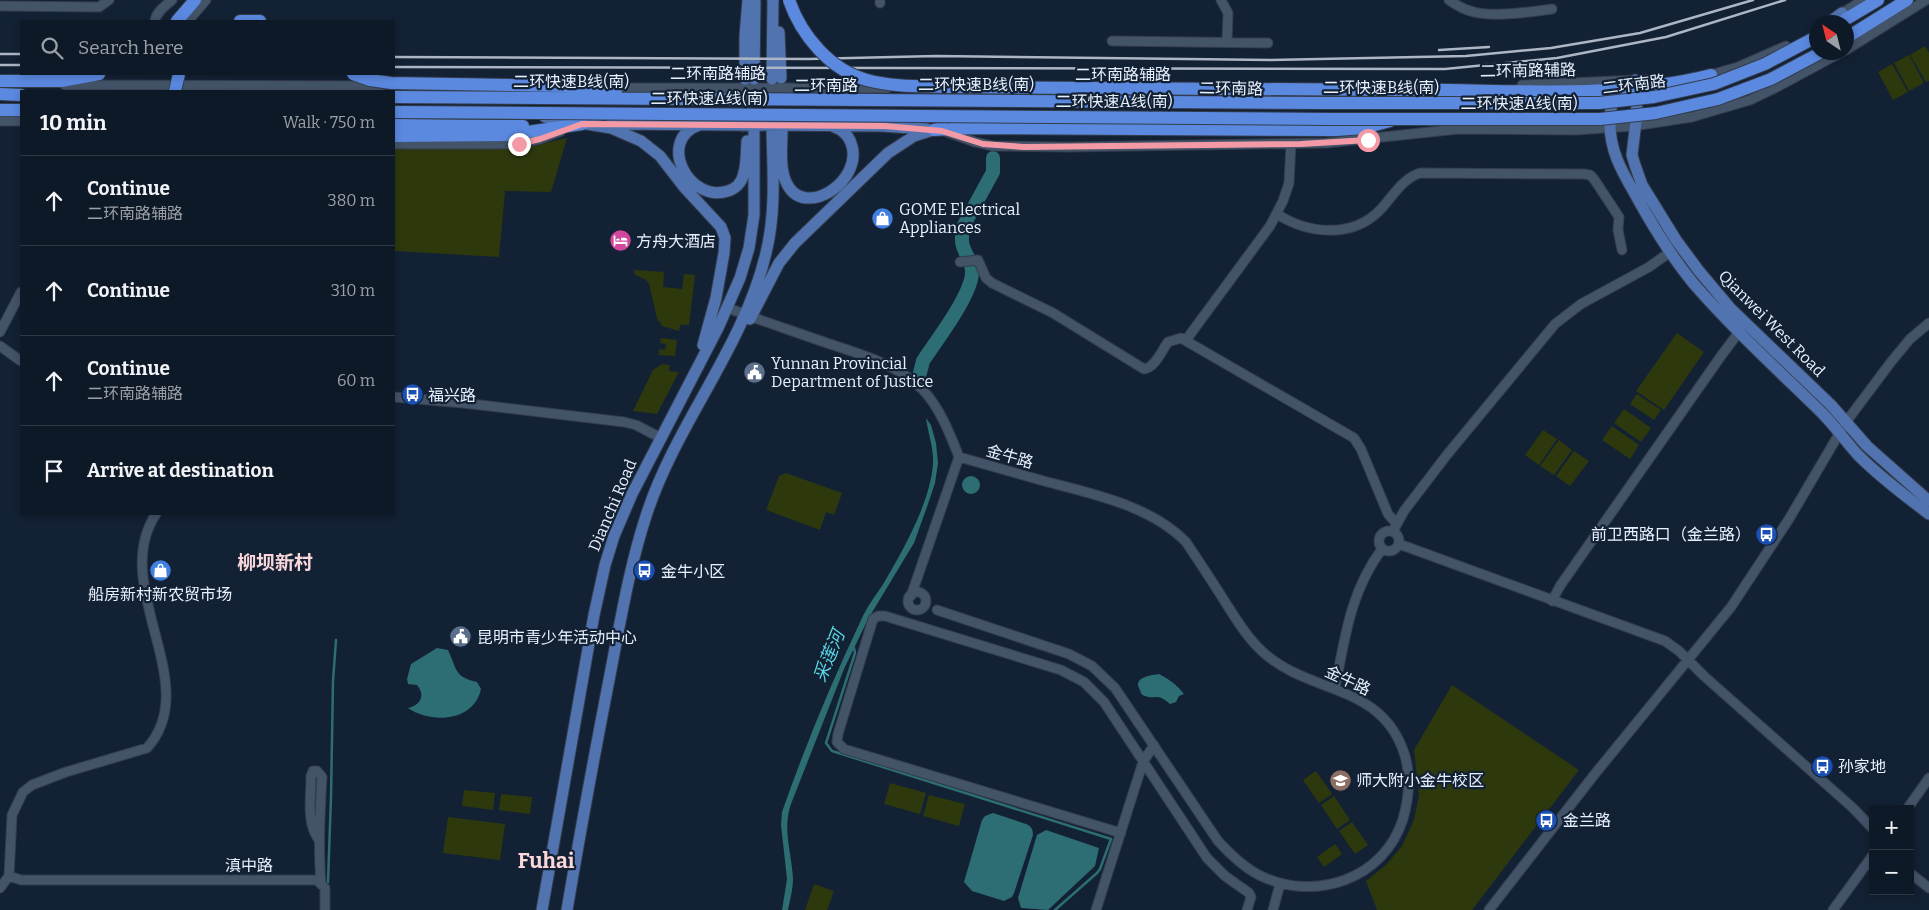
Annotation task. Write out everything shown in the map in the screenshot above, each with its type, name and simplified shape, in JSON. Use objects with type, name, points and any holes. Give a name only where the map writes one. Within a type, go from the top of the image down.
[{"type":"highway","points":[[178,20],[195,0]]},
{"type":"highway","points":[[789,0],[801,26],[812,42],[824,55],[849,73],[873,81],[927,86],[1405,90],[1620,89],[1636,95],[1669,84],[1711,75]]},
{"type":"highway","points":[[1850,15],[1878,0]]},
{"type":"highway","points":[[1854,31],[1907,0]]},
{"type":"highway","name":"二环快速B线(南)","points":[[395,98],[1584,104],[1647,98],[1690,90],[1732,77],[1778,58],[1809,42]]},
{"type":"highway","name":"二环快速A线(南)","points":[[395,111],[1576,120],[1615,118],[1693,106],[1731,95],[1778,75],[1809,59]]},
{"type":"highway","points":[[0,83],[66,80],[94,75]]},
{"type":"highway","points":[[176,90],[179,75]]},
{"type":"highway","points":[[356,75],[370,80],[391,83],[567,86],[661,98]]},
{"type":"highway","points":[[1250,88],[1330,98],[1394,103]]},
{"type":"highway","points":[[1285,102],[1312,101],[1372,91],[1405,90]]},
{"type":"highway","points":[[0,95],[20,96]]},
{"type":"highway","points":[[0,109],[20,109]]},
{"type":"highway","points":[[934,130],[1347,130],[1398,120],[1416,119]]},
{"type":"highway","points":[[395,136],[501,131],[582,124]]},
{"type":"highway","points":[[395,125],[501,131]]},
{"type":"main road","points":[[748,0],[745,36],[749,79],[754,0]]},
{"type":"main road","points":[[775,0],[777,78]]},
{"type":"main road","points":[[1851,15],[1881,0]]},
{"type":"main road","points":[[1854,31],[1902,0]]},
{"type":"main road","name":"二环南路","points":[[395,111],[1553,117],[1611,110],[1636,95],[1678,95],[1714,86],[1752,72],[1792,53],[1809,42]]},
{"type":"main road","name":"二环南路","points":[[1636,95],[1693,103],[1730,92],[1777,73],[1809,56]]},
{"type":"main road","points":[[1611,110],[1614,100],[1620,95],[1636,95]]},
{"type":"main road","name":"Qianwei West Road","points":[[1636,95],[1636,126],[1632,155],[1642,185],[1676,240],[1731,309],[1832,405],[1867,446],[1929,501]]},
{"type":"main road","name":"二环南路","points":[[395,98],[1371,105],[1611,110]]},
{"type":"main road","name":"Qianwei West Road","points":[[1611,110],[1611,141],[1622,171],[1644,212],[1692,282],[1739,332],[1825,416],[1860,456],[1901,493],[1929,514]]},
{"type":"main road","points":[[497,111],[531,114],[618,130],[647,144],[660,156],[684,187],[717,222],[723,232],[724,253],[712,313],[700,354],[686,389]]},
{"type":"main road","points":[[748,314],[759,302],[779,262],[795,242],[888,152],[914,136],[982,118],[1006,114]]},
{"type":"main road","points":[[582,124],[831,125],[885,126],[934,130]]},
{"type":"main road","name":"Dianchi Road","points":[[542,910],[603,571],[621,519],[660,438],[728,308],[746,258],[753,226],[755,193],[750,132],[741,182],[735,188],[728,191],[712,192],[699,187],[691,181],[679,160],[679,146],[682,138],[688,131],[701,124]]},
{"type":"main road","points":[[748,314],[761,273],[771,229],[777,131],[787,184],[796,194],[813,198],[837,187],[846,178],[852,164],[853,149],[850,140],[840,129],[831,125]]},
{"type":"main road","points":[[736,289],[736,302],[748,314]]},
{"type":"main road","name":"Dianchi Road","points":[[567,910],[618,632],[647,512],[660,478],[748,314]]},
{"type":"street","points":[[0,6],[99,7],[109,0]]},
{"type":"street","points":[[155,20],[155,17],[162,8],[172,0]]},
{"type":"street","points":[[189,20],[206,0]]},
{"type":"street","points":[[1221,0],[1228,13],[1227,42]]},
{"type":"street","points":[[1449,0],[1474,13],[1505,13],[1552,9]]},
{"type":"street","points":[[1847,15],[1863,0]]},
{"type":"street","points":[[1854,45],[1926,0]]},
{"type":"street","points":[[1711,75],[1754,61],[1809,34]]},
{"type":"street","points":[[1112,41],[1268,43]]},
{"type":"street","points":[[934,130],[950,132],[983,144],[1007,147],[1291,144],[1348,142],[1458,130],[1549,130],[1636,126],[1692,117],[1750,100],[1827,60]]},
{"type":"street","name":"二环南路辅路","points":[[0,83],[1212,90],[1498,86],[1636,95]]},
{"type":"street","points":[[0,120],[20,121]]},
{"type":"street","points":[[395,144],[519,144],[540,139],[582,124]]},
{"type":"street","points":[[1186,340],[1270,226],[1284,201],[1289,183],[1291,144]]},
{"type":"street","points":[[1277,214],[1303,227],[1340,230],[1362,223],[1372,217],[1405,180],[1420,173],[1584,174],[1590,175],[1594,179],[1619,217],[1618,230],[1622,250]]},
{"type":"street","points":[[960,262],[978,260],[986,278],[992,283],[1053,313],[1144,369],[1152,365],[1168,342],[1181,338],[1354,438],[1361,449],[1388,514],[1395,528],[1399,538],[1395,549],[1390,551],[1382,549],[1378,541],[1380,536],[1395,528],[1404,511],[1446,456],[1555,324],[1581,304],[1649,267],[1670,252]]},
{"type":"street","points":[[0,332],[20,294]]},
{"type":"street","points":[[728,308],[843,349],[902,373],[932,400],[959,457],[908,603],[914,610],[937,610]]},
{"type":"street","points":[[1489,910],[1594,775],[1731,607],[1789,519],[1846,422],[1891,362],[1910,340],[1929,323]]},
{"type":"street","points":[[1552,601],[1560,586],[1739,332]]},
{"type":"street","points":[[0,346],[20,360]]},
{"type":"street","points":[[395,397],[463,402],[624,422],[636,425],[660,438]]},
{"type":"street","name":"金牛路","points":[[937,610],[1069,654],[1092,666],[1115,688],[1224,847],[1260,876],[1280,884],[1306,887],[1337,884],[1365,870],[1388,848],[1399,829],[1406,809],[1409,789],[1408,770],[1405,755],[1392,728],[1382,716],[1357,698],[1293,673],[1264,653],[1243,629],[1186,542],[1177,533],[1160,521],[1096,495],[959,457]]},
{"type":"street","points":[[0,888],[9,876],[12,815],[23,792],[32,785],[66,772],[147,748],[152,742],[161,722],[165,709],[166,687],[142,576],[144,536],[155,515]]},
{"type":"street","points":[[1398,544],[1666,641],[1680,651],[1853,808],[1869,825]]},
{"type":"street","points":[[1335,688],[1347,621],[1370,565],[1382,549]]},
{"type":"street","points":[[905,622],[914,610],[924,607],[925,596],[918,575]]},
{"type":"street","points":[[910,596],[918,592],[925,596],[937,610]]},
{"type":"street","points":[[1121,833],[844,749],[838,742],[838,734],[873,619],[878,616],[885,616],[1061,670],[1084,682],[1104,702],[1207,858],[1225,876],[1249,893],[1251,897],[1247,910]]},
{"type":"street","points":[[1096,910],[1143,762],[1154,745]]},
{"type":"street","points":[[319,840],[312,832],[311,823],[311,776],[313,771],[317,770],[322,777],[319,840],[321,884],[325,888],[325,910]]},
{"type":"street","points":[[1910,805],[1929,778]]},
{"type":"street","points":[[1833,910],[1869,860]]},
{"type":"street","name":"滇中路","points":[[9,876],[21,880],[317,880],[321,884]]},
{"type":"street","points":[[1914,876],[1929,888]]},
{"type":"street","points":[[1273,910],[1280,884]]},
{"type":"shaded area","points":[[1925,46],[1929,53],[1929,81],[1926,82],[1910,55]]},
{"type":"shaded area","points":[[1909,55],[1924,83],[1909,91],[1894,63]]},
{"type":"shaded area","points":[[1892,64],[1908,92],[1893,100],[1878,72]]},
{"type":"shaded area","points":[[567,138],[551,192],[505,191],[499,257],[395,251],[395,148],[519,149]]},
{"type":"shaded area","points":[[634,270],[664,272],[663,287],[682,289],[684,274],[695,275],[689,325],[680,325],[679,331],[662,326],[657,318],[649,284],[646,280],[634,274]]},
{"type":"shaded area","points":[[1677,333],[1704,352],[1664,410],[1636,391]]},
{"type":"shaded area","points":[[661,338],[677,340],[675,356],[659,355],[659,349],[665,350],[666,344],[660,343]]},
{"type":"shaded area","points":[[662,364],[670,365],[669,371],[679,372],[657,414],[633,411],[653,370]]},
{"type":"shaded area","points":[[1637,394],[1661,410],[1654,420],[1630,404]]},
{"type":"shaded area","points":[[1624,409],[1651,428],[1641,442],[1614,423]]},
{"type":"shaded area","name":"采莲河","points":[[926,418],[931,425],[936,443],[938,463],[935,483],[914,543],[868,619],[844,669],[791,804],[788,813],[787,832],[793,883],[788,910],[782,910],[787,879],[781,825],[782,812],[810,738],[851,642],[866,610],[898,558],[914,527],[927,495],[933,458]]},
{"type":"shaded area","points":[[1612,426],[1639,445],[1630,459],[1602,440]]},
{"type":"shaded area","points":[[1543,430],[1557,439],[1539,465],[1525,455]]},
{"type":"shaded area","points":[[1559,440],[1572,450],[1554,475],[1540,466]]},
{"type":"shaded area","points":[[1574,451],[1589,461],[1570,486],[1556,476]]},
{"type":"shaded area","points":[[786,473],[842,493],[834,515],[826,512],[820,530],[766,510],[779,476]]},
{"type":"shaded area","points":[[971,476],[977,479],[980,485],[977,491],[971,494],[965,491],[962,485],[965,479]]},
{"type":"shaded area","points":[[437,648],[448,650],[460,675],[477,682],[481,689],[477,700],[470,708],[461,714],[451,717],[439,718],[428,716],[408,708],[416,705],[421,696],[417,685],[408,684],[407,679],[411,664]]},
{"type":"shaded area","points":[[1159,674],[1173,682],[1184,694],[1179,696],[1176,702],[1170,704],[1162,698],[1141,694],[1138,686],[1140,680],[1147,676]]},
{"type":"shaded area","points":[[1452,685],[1579,770],[1472,910],[1377,910],[1366,881],[1386,865],[1402,846],[1414,820],[1419,795],[1414,750]]},
{"type":"shaded area","points":[[1316,771],[1332,794],[1319,803],[1303,780]]},
{"type":"shaded area","points":[[890,783],[926,793],[920,814],[884,804]]},
{"type":"shaded area","points":[[464,790],[495,793],[493,810],[462,806]]},
{"type":"shaded area","points":[[501,794],[532,797],[530,814],[499,810]]},
{"type":"shaded area","points":[[929,795],[965,804],[959,826],[923,816]]},
{"type":"shaded area","points":[[1334,796],[1350,820],[1337,829],[1321,805]]},
{"type":"shaded area","points":[[993,813],[1028,825],[1033,833],[1014,893],[1012,897],[1004,901],[972,891],[964,882],[982,820],[985,816]]},
{"type":"shaded area","points":[[448,817],[505,824],[500,860],[443,853]]},
{"type":"shaded area","points":[[1352,822],[1368,845],[1355,854],[1339,831]]},
{"type":"shaded area","points":[[1046,830],[1099,848],[1095,866],[1048,910],[1021,908],[1018,898],[1037,835]]},
{"type":"shaded area","points":[[1335,844],[1342,854],[1324,867],[1317,857]]},
{"type":"shaded area","points":[[814,884],[834,891],[827,910],[805,910]]},
{"type":"waterway","name":"采莲河","points":[[920,373],[923,361],[959,306],[970,283],[972,267],[963,247],[962,234],[964,225],[993,172],[993,158]]},
{"type":"waterway","points":[[328,882],[333,681],[336,640]]},
{"type":"waterway","points":[[854,648],[855,653],[826,743],[832,751],[1111,839],[1097,873],[1055,910]]},
{"type":"tunnel","points":[[745,91],[747,132]]},
{"type":"railway","points":[[395,57],[808,59],[936,56],[1271,60],[1466,56],[1551,48],[1640,33],[1753,0]]},
{"type":"railway","points":[[395,67],[1445,69],[1557,58],[1666,37],[1785,0]]},
{"type":"railway","points":[[1439,50],[1489,47]]},
{"type":"railway","points":[[0,54],[20,54]]},
{"type":"railway","points":[[0,65],[20,65]]},
{"type":"place","name":"GOME Electrical Appliances","points":[[883,218]]},
{"type":"place","name":"方舟大酒店","points":[[620,241]]},
{"type":"place","name":"Yunnan Provincial Department of Justice","points":[[755,372]]},
{"type":"place","name":"福兴路","points":[[412,395]]},
{"type":"place","name":"前卫西路口（金兰路）","points":[[1767,534]]},
{"type":"place","name":"船房新村新农贸市场","points":[[160,570]]},
{"type":"place","name":"金牛小区","points":[[645,571]]},
{"type":"place","name":"昆明市青少年活动中心","points":[[461,637]]},
{"type":"place","name":"孙家地","points":[[1822,766]]},
{"type":"place","name":"师大附小金牛校区","points":[[1340,780]]},
{"type":"place","name":"金兰路","points":[[1547,820]]},
{"type":"district","name":"柳坝新村","points":[[275,562]]},
{"type":"district","name":"Fuhai","points":[[546,861]]},
{"type":"route","points":[[519,144],[540,139],[582,124],[908,127],[950,132],[983,144],[1007,147],[1301,144],[1368,140]]}]
